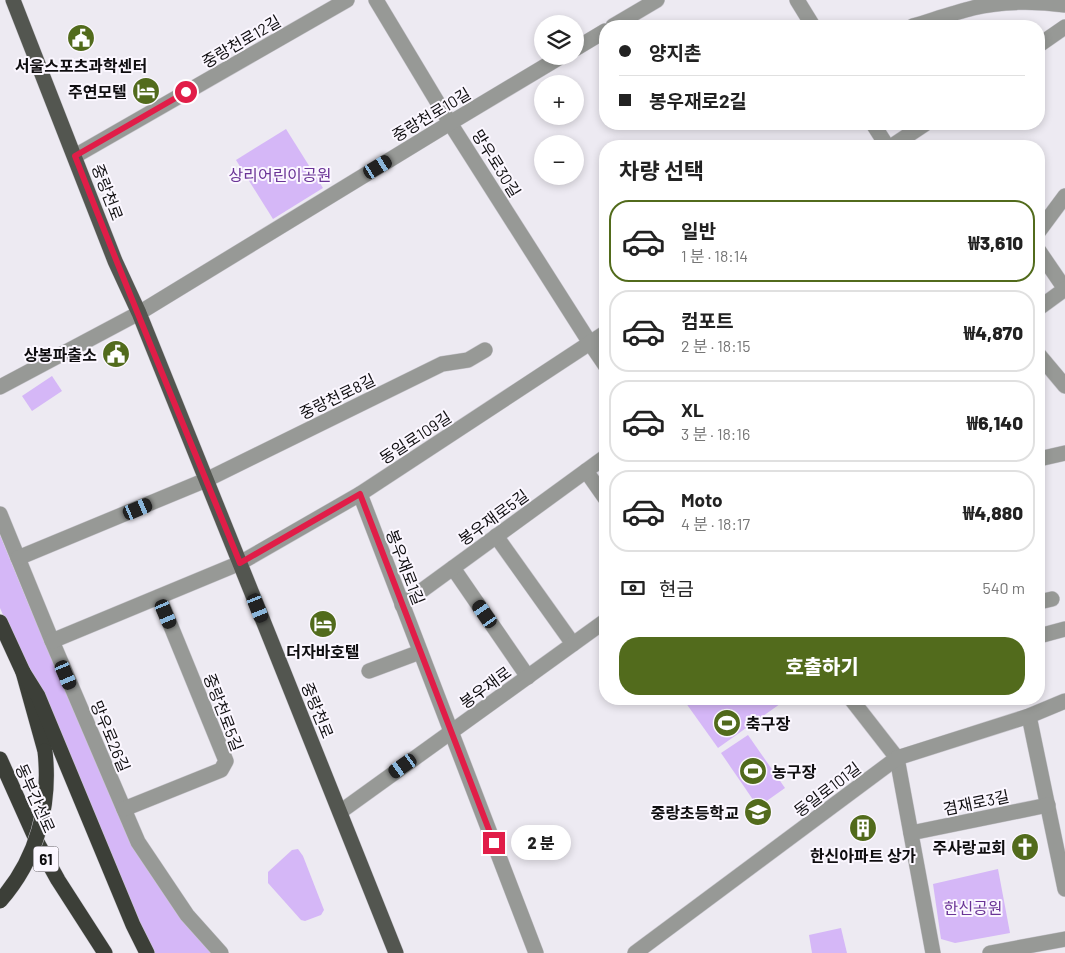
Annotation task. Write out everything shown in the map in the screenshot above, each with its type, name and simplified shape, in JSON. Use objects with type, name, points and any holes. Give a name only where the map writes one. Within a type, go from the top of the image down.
[{"type":"highway","points":[[0,622],[23,672],[38,696],[130,918],[147,953]]},
{"type":"highway","points":[[0,900],[18,878],[28,860],[42,823],[47,782],[45,751],[23,672]]},
{"type":"highway","name":"동부간선로","points":[[0,759],[38,844],[58,880],[105,953]]},
{"type":"main road","name":"중랑천로","points":[[12,0],[115,261],[139,313],[396,953]]},
{"type":"street","name":"중랑천로12길","points":[[75,156],[347,0]]},
{"type":"street","name":"망우로30길","points":[[376,0],[450,123],[590,343]]},
{"type":"street","points":[[623,20],[657,0]]},
{"type":"street","points":[[797,0],[809,20]]},
{"type":"street","points":[[933,20],[973,8],[992,5],[1029,3],[1065,5]]},
{"type":"street","points":[[1045,41],[1065,26]]},
{"type":"street","points":[[584,44],[599,35]]},
{"type":"street","name":"중랑천로10길","points":[[139,313],[547,65]]},
{"type":"street","points":[[901,140],[916,130]]},
{"type":"street","points":[[1045,223],[1065,196]]},
{"type":"street","points":[[1045,260],[1065,289],[1045,304]]},
{"type":"street","points":[[0,386],[139,313]]},
{"type":"street","name":"동일로109길","points":[[240,563],[360,494],[599,337]]},
{"type":"street","points":[[590,343],[599,356]]},
{"type":"street","name":"중랑천로8길","points":[[206,480],[442,364],[468,360],[486,350]]},
{"type":"street","points":[[1045,362],[1065,386]]},
{"type":"street","points":[[1045,458],[1065,453]]},
{"type":"street","name":"봉우재로5길","points":[[402,605],[599,461]]},
{"type":"street","points":[[586,471],[599,489]]},
{"type":"street","points":[[18,558],[206,480]]},
{"type":"street","name":"봉우재로1길","points":[[360,494],[536,953]]},
{"type":"street","name":"망우로26길","points":[[0,514],[52,642],[138,842],[194,925],[221,953]]},
{"type":"street","points":[[496,536],[573,644]]},
{"type":"street","points":[[52,642],[240,563]]},
{"type":"street","name":"봉우재로","points":[[453,568],[528,677]]},
{"type":"street","name":"중랑천로5길","points":[[124,809],[221,770],[226,761],[159,597]]},
{"type":"street","name":"봉우재로","points":[[340,812],[599,625]]},
{"type":"street","points":[[1045,634],[1065,629]]},
{"type":"street","points":[[369,672],[420,652]]},
{"type":"street","name":"동일로101길","points":[[635,953],[897,758],[1029,716],[1065,701]]},
{"type":"street","points":[[856,705],[897,758],[933,953]]},
{"type":"street","points":[[1029,716],[1065,889]]},
{"type":"street","name":"겸재로3길","points":[[911,833],[1048,805]]},
{"type":"street","points":[[990,953],[1065,939]]},
{"type":"green space","name":"상리어린이공원","points":[[286,129],[323,188],[273,219],[236,160]]},
{"type":"green space","points":[[52,376],[62,391],[32,411],[22,396]]},
{"type":"green space","points":[[0,535],[132,842],[214,953],[155,953],[138,921],[0,608]]},
{"type":"green space","name":"축구장","points":[[687,705],[779,705],[718,748]]},
{"type":"green space","name":"농구장","points":[[748,735],[785,788],[758,807],[721,753]]},
{"type":"green space","points":[[298,849],[303,856],[324,910],[321,915],[305,921],[301,920],[268,883],[268,872],[292,850]]},
{"type":"green space","name":"한신공원","points":[[998,869],[1010,933],[955,943],[941,939],[933,884]]},
{"type":"green space","points":[[841,928],[847,953],[812,953],[809,935]]},
{"type":"place","name":"서울스포츠과학센터","points":[[81,38]]},
{"type":"place","name":"주연모텔","points":[[146,91]]},
{"type":"place","name":"상봉파출소","points":[[116,354]]},
{"type":"place","name":"더자바호텔","points":[[323,624]]},
{"type":"place","name":"축구장","points":[[727,723]]},
{"type":"place","name":"농구장","points":[[753,771]]},
{"type":"place","name":"중랑초등학교","points":[[758,812]]},
{"type":"place","name":"한신아파트 상가","points":[[863,828]]},
{"type":"place","name":"주사랑교회","points":[[1025,847]]},
{"type":"route","points":[[186,92],[75,156],[115,261],[139,313],[240,563],[360,494],[494,843]]}]
